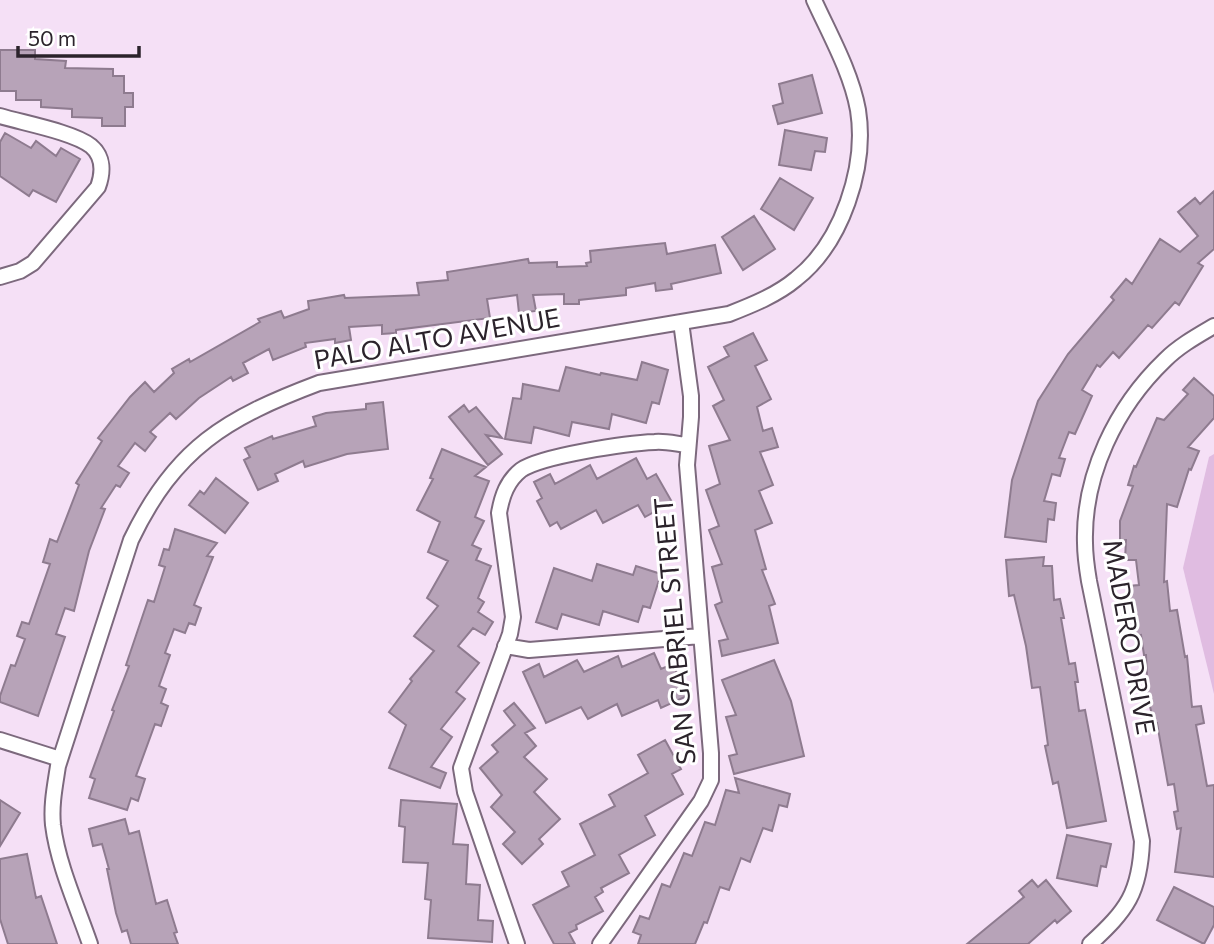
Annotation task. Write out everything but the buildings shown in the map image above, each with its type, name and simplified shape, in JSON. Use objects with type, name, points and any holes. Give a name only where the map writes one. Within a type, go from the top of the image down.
[{"type":"street","name":"PALO ALTO AVENUE","points":[[90,944],[62,862],[53,826],[53,797],[60,759],[131,540],[145,510],[161,486],[184,459],[217,430],[319,383],[729,314],[753,305],[797,279],[834,232],[847,205],[857,174],[860,139],[858,109],[850,84],[814,0]]},
{"type":"street","points":[[0,116],[73,137],[92,146],[99,157],[103,173],[98,187],[33,262],[20,271],[0,277]]},
{"type":"street","name":"SAN GABRIEL STREET","points":[[600,944],[701,801],[711,780],[712,753],[689,506],[687,445],[691,396],[681,322]]},
{"type":"street","name":"MADERO DRIVE","points":[[1090,944],[1126,908],[1136,887],[1142,841],[1089,581],[1084,544],[1093,476],[1104,446],[1122,411],[1166,359],[1214,326]]},
{"type":"street","points":[[517,944],[465,792],[461,768],[513,617],[499,513],[508,485],[518,472],[544,459],[655,442],[687,445]]},
{"type":"street","points":[[505,646],[529,650],[701,636]]},
{"type":"street","points":[[0,740],[60,759]]},
{"type":"shaded area","points":[[1214,454],[1214,694],[1183,568],[1209,457]]}]
